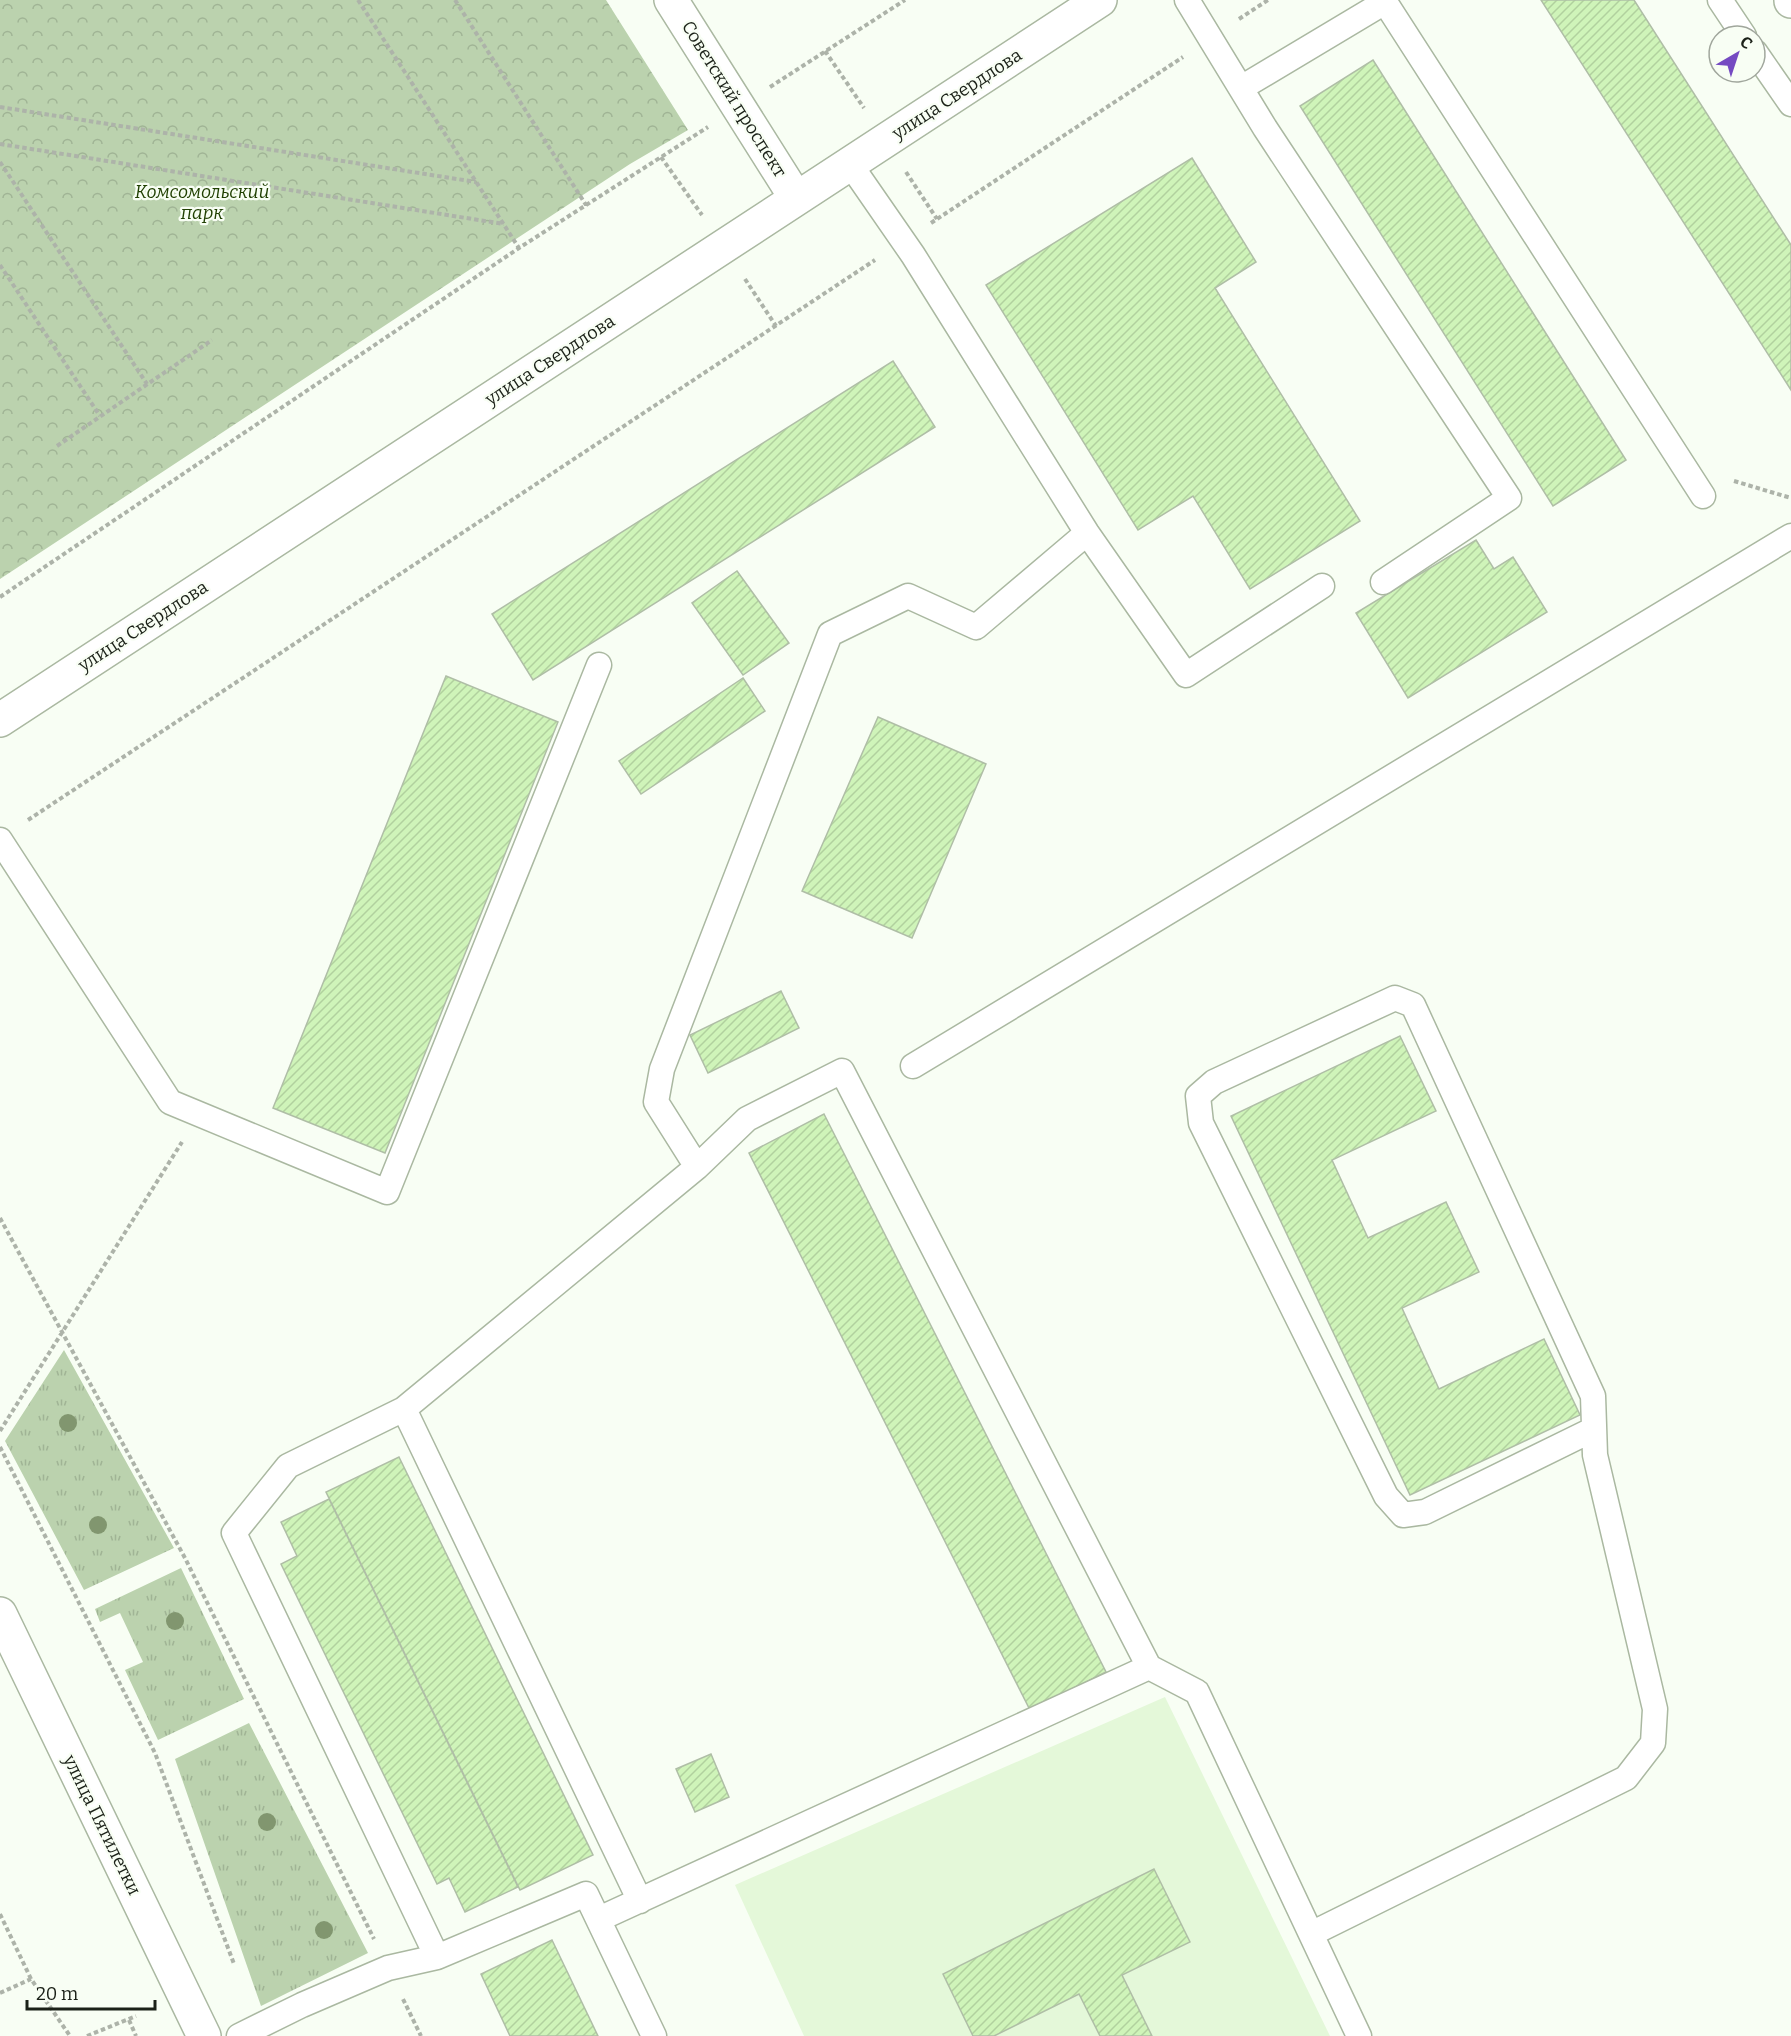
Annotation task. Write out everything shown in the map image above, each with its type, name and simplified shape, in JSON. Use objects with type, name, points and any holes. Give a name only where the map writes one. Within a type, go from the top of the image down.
[{"type":"main road","name":"Советский проспект","points":[[671,0],[796,198]]},
{"type":"main road","name":"улица Свердлова","points":[[0,720],[1100,0]]},
{"type":"main road","name":"улица Пятилетки","points":[[0,1614],[204,2036]]},
{"type":"lane","points":[[1187,0],[1265,128],[1509,498],[1383,582]]},
{"type":"lane","points":[[1720,0],[1736,24]]},
{"type":"lane","points":[[1241,88],[1385,2],[1703,496]]},
{"type":"lane","points":[[1767,69],[1791,104]]},
{"type":"lane","points":[[850,164],[904,241],[1087,533],[1186,675],[1322,586]]},
{"type":"lane","points":[[697,1167],[656,1102],[662,1068],[831,634],[908,596],[976,627],[1087,533]]},
{"type":"lane","points":[[913,1066],[1791,536]]},
{"type":"lane","points":[[0,840],[170,1102],[387,1192],[599,665]]},
{"type":"lane","points":[[1311,1934],[1626,1778],[1653,1743],[1655,1709],[1595,1455],[1593,1396],[1413,1005],[1395,998],[1214,1082],[1198,1096],[1201,1123],[1386,1496],[1403,1515],[1425,1512],[1594,1429]]},
{"type":"lane","points":[[437,1957],[234,1533],[288,1466],[404,1409],[697,1167],[747,1119],[842,1071],[1149,1667],[1197,1692],[1359,2036]]},
{"type":"lane","points":[[404,1409],[640,1901]]},
{"type":"lane","points":[[599,1919],[1149,1667]]},
{"type":"lane","points":[[239,2036],[302,2005],[388,1968],[437,1957],[586,1894],[654,2036]]},
{"type":"path","points":[[358,0],[519,248]]},
{"type":"path","points":[[454,0],[586,205]]},
{"type":"path","points":[[0,597],[519,248],[905,0]]},
{"type":"path","points":[[20,826],[1268,0]]},
{"type":"path","points":[[0,106],[476,182]]},
{"type":"path","points":[[0,144],[504,224]]},
{"type":"path","points":[[0,162],[147,384]]},
{"type":"path","points":[[0,264],[100,416]]},
{"type":"path","points":[[57,446],[212,340]]},
{"type":"path","points":[[1703,496],[1728,479],[1791,498]]},
{"type":"path","points":[[0,1431],[199,1114]]},
{"type":"path","points":[[0,1218],[184,1558],[388,1968]]},
{"type":"path","points":[[0,1447],[156,1753],[234,1964]]},
{"type":"path","points":[[0,1914],[31,1978],[70,2036]]},
{"type":"path","points":[[0,1994],[31,1978]]},
{"type":"path","points":[[87,2036],[136,2016]]},
{"type":"path","points":[[129,2020],[136,2036]]},
{"type":"shaded area","points":[[1165,1697],[1330,2036],[804,2036],[735,1885]]},
{"type":"green space","name":"Комсомольский парк","points":[[0,0],[606,0],[688,130],[630,164],[0,579]]},
{"type":"green space","points":[[64,1350],[174,1548],[84,1590],[5,1441]]},
{"type":"green space","points":[[181,1568],[244,1699],[158,1740],[125,1670],[143,1662],[120,1613],[100,1622],[95,1609]]},
{"type":"green space","points":[[249,1723],[368,1953],[261,2006],[175,1759]]},
{"type":"building","points":[[1541,0],[1634,0],[1791,245],[1791,390]]},
{"type":"building","points":[[1373,60],[1626,460],[1553,506],[1300,106]]},
{"type":"building","points":[[1192,158],[1256,262],[1215,288],[1360,521],[1250,589],[1193,496],[1138,530],[986,285]]},
{"type":"building","points":[[893,361],[935,427],[533,680],[492,614]]},
{"type":"building","points":[[1476,540],[1494,569],[1513,557],[1547,612],[1408,698],[1356,613]]},
{"type":"building","points":[[737,571],[789,643],[743,675],[692,603]]},
{"type":"building","points":[[446,676],[558,722],[385,1153],[273,1108]]},
{"type":"building","points":[[743,678],[765,711],[641,794],[619,761]]},
{"type":"building","points":[[878,717],[986,764],[912,938],[802,891]]},
{"type":"building","points":[[781,991],[799,1028],[708,1073],[690,1035]]},
{"type":"building","points":[[1400,1036],[1436,1111],[1332,1160],[1368,1238],[1446,1202],[1479,1272],[1402,1308],[1439,1389],[1544,1339],[1580,1415],[1410,1495],[1231,1116]]},
{"type":"building","points":[[824,1114],[1106,1672],[1030,1710],[749,1153]]},
{"type":"building","points":[[399,1457],[593,1855],[520,1890],[326,1492]]},
{"type":"building","points":[[329,1499],[518,1887],[465,1912],[449,1878],[437,1884],[281,1564],[297,1556],[281,1522]]},
{"type":"building","points":[[711,1754],[729,1797],[695,1812],[676,1769]]},
{"type":"building","points":[[1154,1869],[1190,1942],[1122,1975],[1152,2036],[1100,2036],[1079,1994],[994,2036],[973,2036],[943,1974]]},
{"type":"building","points":[[552,1940],[598,2036],[510,2036],[481,1974]]}]
